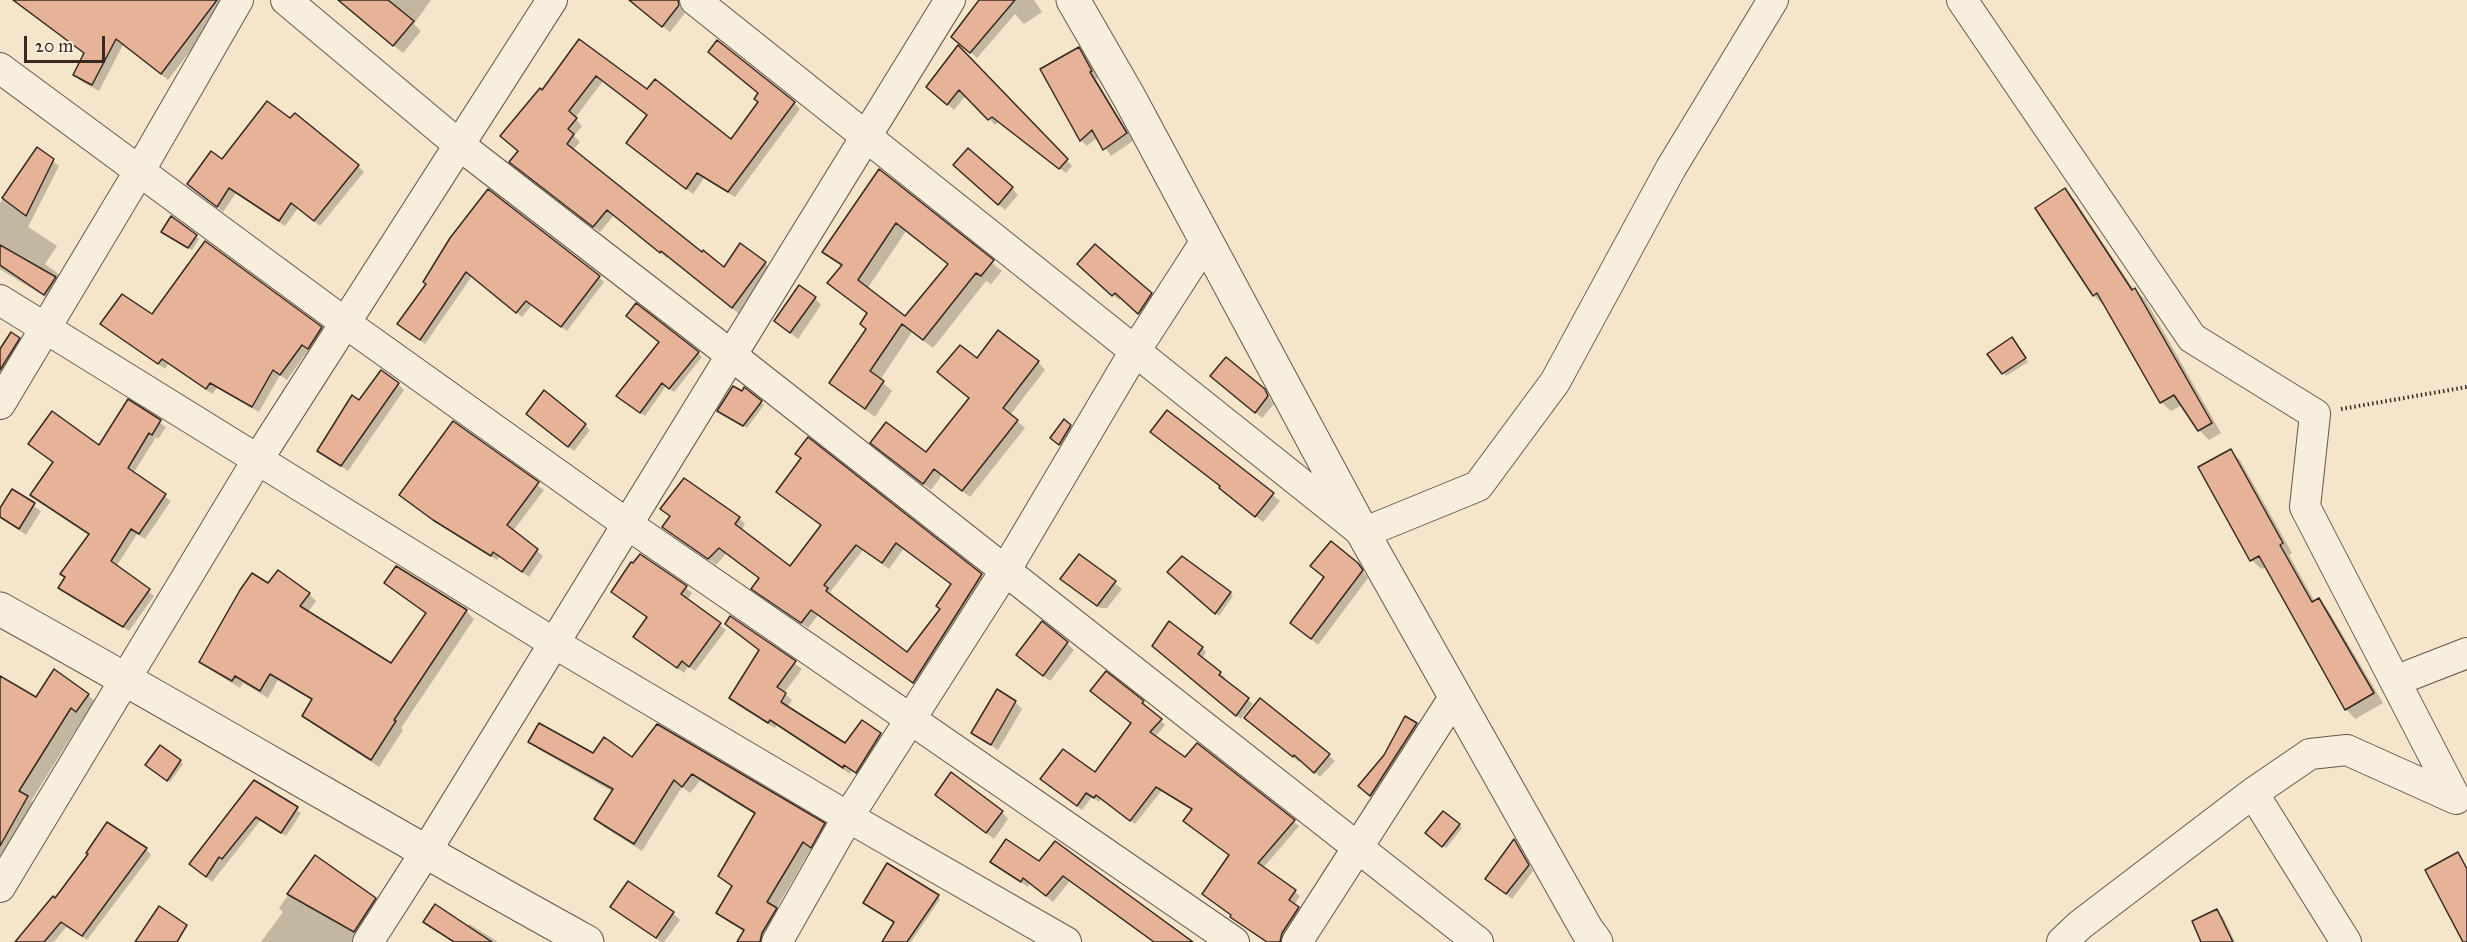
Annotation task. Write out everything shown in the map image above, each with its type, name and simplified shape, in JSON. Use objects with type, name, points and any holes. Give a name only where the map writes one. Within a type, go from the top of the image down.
[{"type":"street","points":[[0,404],[140,170],[238,0]]},
{"type":"street","points":[[286,0],[458,144],[731,355],[1478,942]]},
{"type":"street","points":[[0,887],[258,459],[552,0]]},
{"type":"street","points":[[695,0],[1363,533]]},
{"type":"street","points":[[368,942],[555,643],[950,0]]},
{"type":"street","points":[[1073,0],[1129,97],[1363,533],[1587,938]]},
{"type":"street","points":[[1363,533],[1478,486],[1555,382],[1671,168],[1773,0]]},
{"type":"street","points":[[1962,0],[2192,338],[2315,414],[2305,507],[2462,805]]},
{"type":"street","points":[[0,68],[344,322],[627,524],[1234,942]]},
{"type":"street","points":[[777,942],[848,817],[909,717],[1005,571],[1135,351],[1206,241]]},
{"type":"street","points":[[0,300],[555,643],[848,817],[1066,942]]},
{"type":"street","points":[[0,609],[126,679],[425,853],[587,942]]},
{"type":"street","points":[[2395,681],[2467,653]]},
{"type":"street","points":[[1297,942],[1455,696]]},
{"type":"street","points":[[2077,936],[2253,793],[2310,754],[2347,750],[2462,805]]},
{"type":"street","points":[[2253,793],[2346,942]]},
{"type":"path","points":[[2315,414],[2467,387]]},
{"type":"building","points":[[13,0],[217,0],[161,74],[116,39],[92,85],[73,75],[84,53]]},
{"type":"building","points":[[338,0],[388,0],[414,21],[393,46]]},
{"type":"building","points":[[629,0],[678,0],[679,5],[662,27]]},
{"type":"building","points":[[979,0],[1015,0],[970,53],[951,37]]},
{"type":"building","points":[[579,39],[647,89],[655,79],[731,139],[758,102],[754,99],[758,93],[708,52],[717,40],[795,102],[728,192],[697,173],[686,189],[626,143],[647,115],[596,76],[569,111],[577,118],[568,129],[574,134],[567,144],[702,252],[703,250],[724,267],[740,243],[766,262],[732,308],[607,210],[593,227],[509,162],[518,151],[500,136],[540,88],[542,90]]},
{"type":"building","points":[[958,45],[1068,159],[1059,169],[992,117],[988,120],[959,90],[947,105],[926,87]]},
{"type":"building","points":[[1079,47],[1092,71],[1090,72],[1127,133],[1103,150],[1092,130],[1080,141],[1040,69]]},
{"type":"building","points":[[267,101],[290,118],[295,113],[359,165],[314,221],[291,203],[279,221],[229,188],[217,207],[187,184],[211,151],[222,159]]},
{"type":"building","points":[[37,147],[54,159],[26,216],[2,198]]},
{"type":"building","points":[[968,148],[1013,187],[998,205],[953,165]]},
{"type":"building","points":[[879,169],[994,260],[981,276],[976,273],[923,340],[902,324],[870,371],[884,381],[865,409],[829,383],[866,329],[860,324],[867,313],[827,283],[842,265],[822,252]],"holes":[[[896,223],[948,264],[905,316],[858,280]]]},
{"type":"building","points":[[2065,188],[2132,290],[2135,288],[2212,423],[2198,431],[2174,395],[2160,403],[2097,293],[2093,296],[2035,208]]},
{"type":"building","points":[[488,189],[600,276],[561,327],[526,301],[516,313],[466,272],[420,340],[397,324],[426,284],[423,282],[450,238]]},
{"type":"building","points":[[171,216],[197,235],[188,248],[161,232]]},
{"type":"building","points":[[205,241],[322,327],[308,349],[302,345],[280,375],[273,370],[252,407],[210,383],[206,389],[162,359],[158,364],[100,324],[122,294],[152,314]]},
{"type":"building","points":[[1095,244],[1152,293],[1138,314],[1115,293],[1112,296],[1077,264]]},
{"type":"building","points":[[0,245],[56,277],[44,295],[0,265]]},
{"type":"building","points":[[799,285],[816,297],[790,333],[774,321]]},
{"type":"building","points":[[636,303],[699,352],[669,389],[662,383],[640,413],[616,396],[659,342],[626,316]]},
{"type":"building","points":[[998,330],[1039,361],[1003,408],[1018,420],[962,491],[934,469],[923,484],[870,443],[886,422],[926,452],[969,398],[937,372],[960,345],[977,358]]},
{"type":"building","points":[[11,332],[20,338],[0,370],[0,349]]},
{"type":"building","points":[[2012,337],[2026,358],[2002,374],[1987,354]]},
{"type":"building","points":[[1226,357],[1265,389],[1268,396],[1255,413],[1210,376]]},
{"type":"building","points":[[381,370],[399,383],[341,466],[317,451],[352,395],[359,400]]},
{"type":"building","points":[[733,386],[742,391],[744,387],[762,401],[743,426],[717,411]]},
{"type":"building","points":[[544,390],[586,424],[568,447],[526,414]]},
{"type":"building","points":[[128,399],[161,420],[152,435],[149,433],[128,468],[166,494],[139,534],[131,529],[111,561],[150,589],[123,627],[58,588],[65,577],[60,574],[89,534],[30,495],[53,462],[28,444],[52,411],[99,445]]},
{"type":"building","points":[[1167,410],[1274,493],[1255,517],[1219,488],[1220,486],[1150,432]]},
{"type":"building","points":[[1064,419],[1071,425],[1059,445],[1050,438]]},
{"type":"building","points":[[453,421],[539,482],[507,525],[538,549],[522,572],[493,552],[491,556],[433,520],[399,495]]},
{"type":"building","points":[[808,437],[982,574],[913,683],[811,610],[801,623],[751,589],[759,578],[719,548],[708,559],[662,527],[670,516],[660,509],[684,478],[740,517],[735,524],[790,566],[821,525],[776,492],[801,458],[795,454]],"holes":[[[896,543],[951,584],[936,606],[940,609],[907,652],[826,591],[828,588],[824,585],[856,545],[882,563]]]},
{"type":"building","points":[[2231,449],[2283,543],[2280,545],[2312,602],[2319,598],[2374,693],[2345,710],[2259,556],[2250,561],[2198,467]]},
{"type":"building","points":[[12,489],[35,503],[19,529],[0,517],[0,508]]},
{"type":"building","points":[[1331,541],[1358,563],[1363,570],[1311,639],[1290,623],[1324,577],[1310,566]]},
{"type":"building","points":[[640,554],[687,586],[681,594],[721,623],[689,667],[682,661],[677,668],[633,637],[647,617],[611,592],[631,562],[633,563]]},
{"type":"building","points":[[1079,554],[1116,581],[1097,606],[1060,579]]},
{"type":"building","points":[[1182,556],[1231,592],[1215,614],[1167,572]]},
{"type":"building","points":[[396,566],[467,610],[394,720],[396,721],[371,760],[302,716],[312,699],[270,674],[260,691],[235,676],[232,681],[199,662],[252,573],[268,583],[278,570],[310,593],[300,606],[391,663],[426,613],[384,583]]},
{"type":"building","points":[[730,616],[796,661],[777,687],[786,693],[781,702],[845,743],[862,720],[881,733],[856,773],[844,765],[843,768],[770,720],[768,723],[729,698],[759,650],[725,624]]},
{"type":"building","points":[[1042,621],[1068,642],[1043,676],[1016,655]]},
{"type":"building","points":[[1169,621],[1203,647],[1198,654],[1221,672],[1219,675],[1249,698],[1236,716],[1152,646]]},
{"type":"building","points":[[54,669],[89,694],[76,712],[71,708],[19,791],[28,796],[0,846],[0,676],[36,697]]},
{"type":"building","points":[[1106,671],[1144,701],[1142,703],[1162,719],[1150,732],[1185,757],[1197,743],[1295,820],[1258,863],[1296,890],[1289,900],[1299,907],[1282,933],[1280,942],[1267,942],[1230,917],[1231,915],[1202,894],[1229,855],[1183,821],[1192,809],[1156,787],[1130,821],[1096,795],[1094,798],[1086,793],[1077,806],[1040,779],[1063,749],[1095,772],[1131,723],[1090,691]]},
{"type":"building","points":[[997,689],[1016,701],[991,745],[971,733]]},
{"type":"building","points":[[1260,698],[1330,754],[1314,773],[1244,718]]},
{"type":"building","points":[[1405,716],[1417,723],[1370,796],[1358,786],[1384,755]]},
{"type":"building","points":[[539,723],[593,753],[604,737],[632,757],[657,724],[825,823],[811,848],[803,842],[767,902],[777,908],[762,933],[760,942],[737,942],[744,930],[716,913],[732,886],[718,876],[755,813],[692,774],[682,787],[674,780],[634,844],[594,819],[613,789],[528,742]]},
{"type":"building","points":[[160,745],[181,760],[167,781],[145,765]]},
{"type":"building","points":[[951,772],[1003,811],[986,833],[935,795]]},
{"type":"building","points":[[254,780],[298,807],[281,833],[256,817],[222,859],[219,857],[206,877],[189,864]]},
{"type":"building","points":[[1443,811],[1460,824],[1442,847],[1425,833]]},
{"type":"building","points":[[107,822],[147,848],[82,936],[61,922],[44,942],[15,942],[53,896],[55,898],[88,854],[86,853]]},
{"type":"building","points":[[1006,839],[1039,861],[1055,841],[1193,942],[1154,942],[1063,876],[1046,896],[1023,878],[1021,882],[990,862]]},
{"type":"building","points":[[1514,839],[1529,865],[1506,894],[1485,879]]},
{"type":"building","points":[[2458,852],[2467,869],[2467,942],[2463,942],[2425,870]]},
{"type":"building","points":[[315,855],[376,898],[354,932],[287,894]]},
{"type":"building","points":[[887,863],[939,895],[907,942],[882,942],[894,922],[863,903]]},
{"type":"building","points":[[628,881],[674,912],[656,938],[610,907]]},
{"type":"building","points":[[435,904],[492,942],[454,942],[423,922]]},
{"type":"building","points":[[159,906],[187,925],[177,942],[135,942]]},
{"type":"building","points":[[2217,909],[2233,942],[2201,942],[2192,921]]}]
